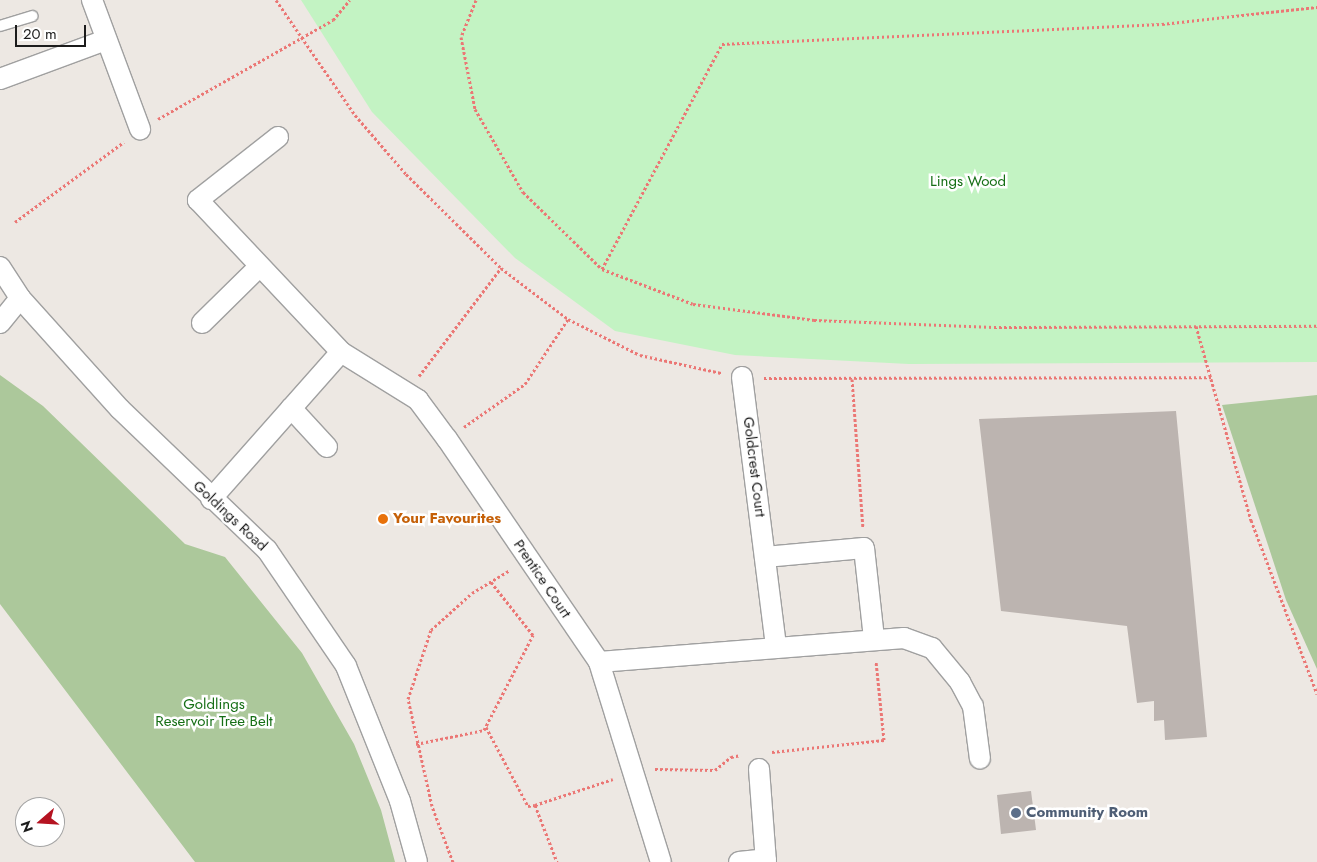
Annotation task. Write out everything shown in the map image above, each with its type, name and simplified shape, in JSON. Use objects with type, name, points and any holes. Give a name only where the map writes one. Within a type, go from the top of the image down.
[{"type":"street","points":[[92,0],[140,129]]},
{"type":"street","points":[[0,79],[106,40]]},
{"type":"street","name":"Prentice Court","points":[[278,137],[198,200],[341,352],[409,394],[447,439],[599,662],[661,862]]},
{"type":"street","points":[[202,323],[260,266]]},
{"type":"street","name":"Goldings Road","points":[[0,267],[20,298],[120,409],[267,550],[346,666],[400,801],[417,862]]},
{"type":"street","points":[[0,323],[20,298]]},
{"type":"street","points":[[211,498],[341,352]]},
{"type":"street","name":"Goldcrest Court","points":[[742,378],[776,648]]},
{"type":"street","points":[[291,408],[327,447]]},
{"type":"street","points":[[765,557],[864,548],[874,638]]},
{"type":"street","points":[[599,662],[874,638],[904,638],[932,648],[960,682],[973,706],[980,759]]},
{"type":"street","points":[[739,862],[766,861],[759,758]]},
{"type":"lane","points":[[0,26],[33,16]]},
{"type":"path","points":[[276,0],[361,123],[406,174],[501,268],[568,319],[640,355],[742,378],[1211,377]]},
{"type":"path","points":[[301,37],[333,20],[350,0]]},
{"type":"path","points":[[476,0],[461,37],[475,110],[523,192],[602,269],[693,304],[814,320],[994,327],[1317,326]]},
{"type":"path","points":[[602,269],[722,44],[1162,24],[1317,6]]},
{"type":"path","points":[[409,394],[501,268]]},
{"type":"path","points":[[447,439],[525,384],[568,319]]},
{"type":"path","points":[[1196,326],[1251,520],[1317,694]]},
{"type":"path","points":[[852,379],[864,548]]},
{"type":"path","points":[[453,862],[438,828],[416,744],[408,699],[431,630],[491,582],[529,559]]},
{"type":"path","points":[[416,744],[485,727],[533,635],[491,582]]},
{"type":"path","points":[[485,727],[528,806],[633,773],[715,770],[731,756],[759,758],[884,740],[874,638]]},
{"type":"path","points":[[535,805],[557,862]]},
{"type":"green space","name":"Lings Wood","points":[[301,0],[1317,0],[1317,362],[909,364],[735,355],[615,331],[515,258],[372,112]]},
{"type":"green space","name":"Goldlings Reservoir Tree Belt","points":[[0,375],[43,406],[185,544],[225,557],[302,653],[354,744],[381,810],[395,862],[195,862],[0,604]]},
{"type":"green space","points":[[1317,395],[1317,669],[1286,600],[1222,405]]},
{"type":"building","points":[[1176,411],[1207,737],[1165,740],[1164,720],[1154,721],[1154,701],[1137,703],[1127,626],[1001,611],[979,419]]},
{"type":"building","name":"Community Room","points":[[1031,791],[1036,830],[1001,834],[997,795]]},
{"type":"place","name":"Your Favourites","points":[[383,519]]},
{"type":"place","name":"Community Room","points":[[1016,813]]}]
